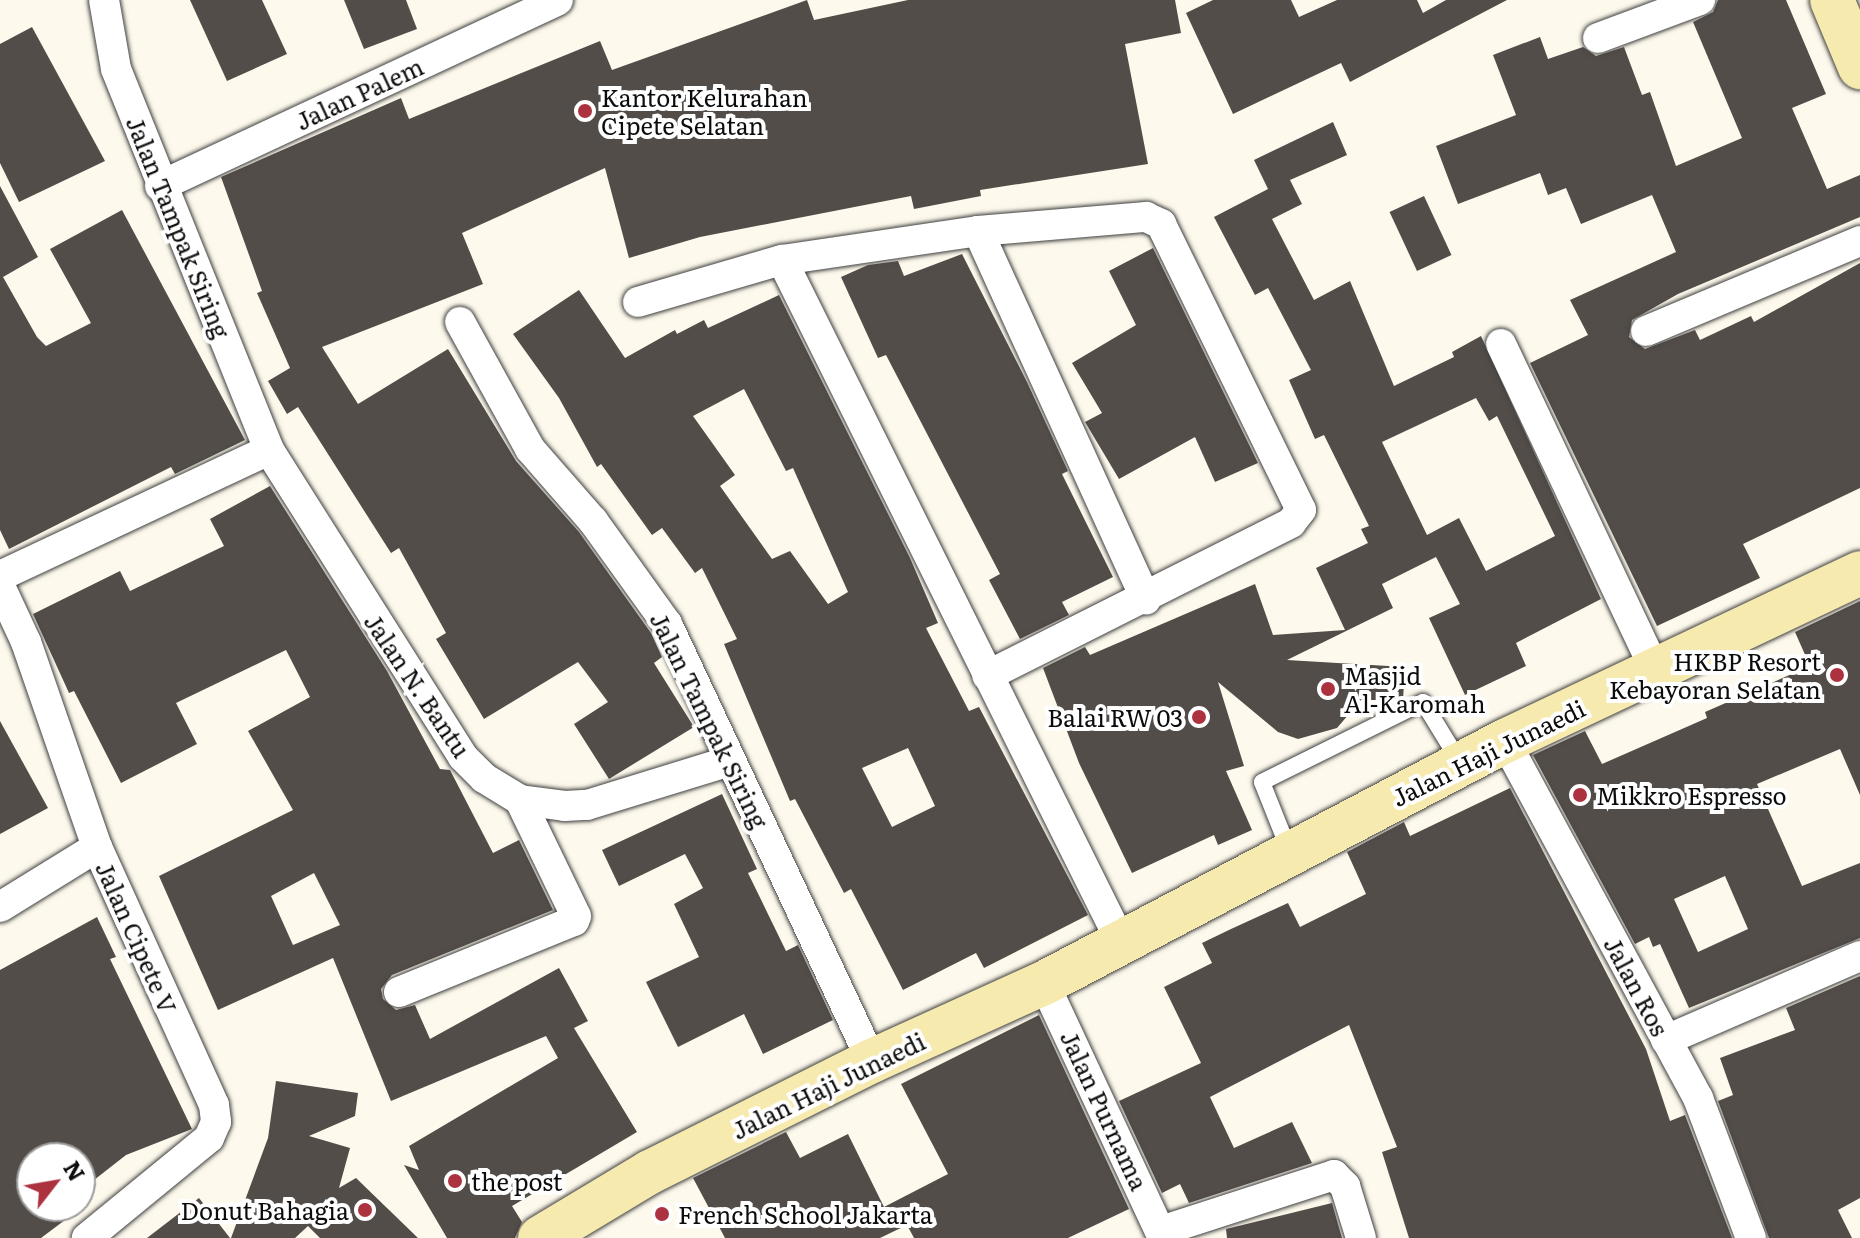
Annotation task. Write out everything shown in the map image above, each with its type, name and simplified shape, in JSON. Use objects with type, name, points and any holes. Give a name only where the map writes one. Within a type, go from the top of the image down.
[{"type":"street","name":"Jalan Tampak Siring","points":[[104,0],[110,48],[160,186],[269,450]]},
{"type":"street","name":"Jalan Palem","points":[[160,186],[558,0]]},
{"type":"street","points":[[1598,38],[1700,0]]},
{"type":"street","points":[[1832,0],[1860,67]]},
{"type":"street","points":[[638,302],[782,260],[978,231],[1146,217],[1161,224],[1300,504],[1291,523],[1146,599],[987,676]]},
{"type":"street","points":[[978,231],[1146,599]]},
{"type":"street","points":[[1646,331],[1860,241]]},
{"type":"street","points":[[782,260],[1120,940]]},
{"type":"street","name":"Jalan Tampak Siring","points":[[460,322],[530,449],[593,521],[667,624],[872,1061]]},
{"type":"street","points":[[1501,344],[1655,670]]},
{"type":"street","points":[[0,576],[269,450]]},
{"type":"street","name":"Jalan N. Bantu","points":[[269,450],[445,735],[484,778],[520,800],[587,805],[730,761]]},
{"type":"street","name":"Jalan Haji Junaedi","points":[[540,1238],[650,1172],[872,1061],[1044,983],[1289,850],[1505,741],[1860,573]]},
{"type":"street","name":"Jalan Cipete V","points":[[0,586],[26,642],[97,847],[214,1105],[216,1122],[209,1138],[87,1238]]},
{"type":"street","name":"Jalan Ros","points":[[1505,741],[1698,1098],[1751,1238]]},
{"type":"street","points":[[399,992],[574,921],[576,916],[520,800]]},
{"type":"street","points":[[0,907],[97,847]]},
{"type":"street","points":[[1666,1040],[1860,956]]},
{"type":"street","name":"Jalan Purnama","points":[[1044,983],[1162,1235]]},
{"type":"street","points":[[1162,1235],[1334,1175],[1345,1186],[1361,1238]]},
{"type":"lane","points":[[1289,850],[1262,782],[1423,702],[1462,765]]},
{"type":"building","points":[[190,0],[262,0],[287,54],[227,81]]},
{"type":"building","points":[[344,0],[406,0],[417,29],[364,49]]},
{"type":"building","points":[[807,0],[814,20],[908,0],[1175,0],[1181,33],[1125,44],[1148,164],[980,190],[981,196],[914,209],[911,196],[700,237],[629,258],[605,168],[462,233],[483,284],[322,347],[358,404],[448,349],[516,461],[579,532],[651,633],[662,657],[654,663],[694,727],[609,779],[574,724],[608,702],[578,662],[484,719],[436,639],[446,633],[399,548],[391,553],[298,407],[287,414],[268,381],[290,368],[257,293],[262,291],[221,177],[401,98],[409,119],[600,41],[612,70]]},
{"type":"building","points":[[1213,0],[1291,0],[1299,17],[1337,0],[1417,0],[1423,13],[1446,0],[1507,0],[1350,82],[1341,63],[1233,114],[1186,13]]},
{"type":"building","points":[[1718,0],[1786,0],[1826,94],[1792,108],[1827,189],[1860,175],[1860,217],[1678,294],[1632,320],[1629,337],[1645,349],[1695,330],[1700,340],[1751,316],[1754,322],[1860,263],[1860,488],[1743,544],[1760,578],[1657,626],[1530,363],[1588,335],[1570,300],[1676,252],[1652,195],[1581,224],[1566,188],[1548,195],[1540,173],[1458,204],[1436,146],[1516,115],[1493,55],[1540,37],[1548,59],[1583,47],[1596,56],[1624,47],[1642,95],[1650,92],[1676,166],[1742,138],[1693,22],[1713,12]]},
{"type":"building","points":[[32,27],[105,161],[19,202],[0,163],[0,44]]},
{"type":"building","points":[[1333,122],[1347,155],[1290,180],[1302,204],[1272,219],[1314,300],[1350,281],[1394,386],[1454,357],[1452,352],[1481,336],[1601,599],[1516,643],[1526,666],[1465,695],[1429,618],[1460,604],[1436,557],[1382,584],[1393,608],[1287,660],[1405,667],[1403,700],[1361,700],[1337,728],[1298,739],[1278,732],[1218,682],[1244,766],[1226,771],[1252,830],[1218,845],[1214,835],[1132,873],[1079,763],[1043,668],[1085,647],[1090,655],[1255,584],[1273,635],[1345,630],[1316,568],[1368,543],[1361,529],[1369,526],[1324,435],[1315,439],[1289,380],[1311,370],[1268,288],[1255,295],[1214,217],[1268,189],[1254,160]],"holes":[[[1476,398],[1489,421],[1497,416],[1555,536],[1486,571],[1459,518],[1427,535],[1382,442]]]},
{"type":"building","points":[[0,186],[38,257],[3,277],[37,337],[46,346],[91,323],[50,249],[122,210],[245,440],[175,474],[171,467],[9,549],[0,530]]},
{"type":"building","points":[[1424,196],[1451,255],[1417,271],[1390,212]]},
{"type":"building","points":[[1153,248],[1258,463],[1215,482],[1195,437],[1119,479],[1085,422],[1102,413],[1072,363],[1136,325],[1109,271]]},
{"type":"building","points":[[962,254],[1027,382],[1068,471],[1062,474],[1113,577],[1062,602],[1069,615],[1020,639],[989,580],[1000,574],[886,355],[878,358],[841,277],[868,265],[898,261],[904,276]]},
{"type":"building","points":[[579,290],[625,358],[675,330],[677,334],[704,320],[708,328],[779,295],[910,558],[938,623],[926,628],[969,711],[979,707],[1088,915],[984,968],[976,953],[903,990],[851,889],[844,893],[795,799],[790,801],[724,644],[737,639],[702,568],[695,573],[662,528],[652,535],[601,464],[597,467],[559,398],[513,334]],"holes":[[[744,389],[786,471],[793,468],[848,592],[828,604],[790,551],[772,559],[720,486],[735,475],[693,416]],[[908,748],[935,806],[892,827],[862,768]]]},
{"type":"building","points":[[270,486],[387,671],[440,769],[450,770],[493,853],[519,840],[553,910],[392,975],[381,989],[383,999],[396,1010],[415,1005],[430,1039],[559,968],[588,1021],[574,1028],[637,1132],[512,1206],[522,1222],[515,1238],[447,1238],[404,1165],[419,1170],[409,1146],[558,1058],[546,1036],[391,1101],[333,958],[218,1010],[159,876],[293,810],[248,731],[310,697],[286,650],[176,703],[197,744],[121,783],[74,691],[69,693],[33,614],[120,571],[130,591],[224,546],[210,519]],"holes":[[[314,873],[340,925],[293,945],[271,896]]]},
{"type":"building","points":[[1860,601],[1860,795],[1840,749],[1757,784],[1802,886],[1860,863],[1860,938],[1689,1008],[1660,944],[1653,947],[1649,937],[1635,944],[1533,755],[1585,731],[1602,764],[1707,718],[1705,712],[1810,666],[1795,632]],"holes":[[[1725,876],[1748,929],[1698,952],[1674,899]]]},
{"type":"building","points":[[0,721],[48,808],[0,834]]},
{"type":"building","points":[[1510,788],[1646,1049],[1670,1121],[1685,1115],[1732,1238],[1409,1238],[1382,1152],[1397,1147],[1349,1025],[1210,1097],[1234,1148],[1292,1122],[1312,1163],[1189,1203],[1180,1184],[1162,1193],[1119,1101],[1201,1063],[1164,987],[1212,963],[1202,943],[1231,929],[1288,903],[1300,927],[1366,894],[1347,852],[1404,822],[1410,836]]},
{"type":"building","points":[[722,794],[757,869],[748,873],[786,951],[798,945],[833,1020],[763,1054],[744,1014],[678,1047],[646,982],[699,957],[674,904],[703,888],[685,854],[619,886],[602,850]]},
{"type":"building","points":[[97,917],[116,957],[110,959],[192,1129],[126,1155],[96,1178],[96,1142],[16,1142],[16,1222],[62,1222],[41,1238],[0,1238],[0,970]]},
{"type":"building","points":[[1860,976],[1860,1198],[1838,1210],[1852,1238],[1769,1238],[1718,1101],[1733,1095],[1720,1058],[1795,1030],[1786,1008]]},
{"type":"building","points":[[1039,1015],[1129,1209],[1068,1238],[914,1238],[907,1225],[880,1238],[725,1238],[693,1178],[786,1132],[800,1158],[848,1134],[884,1207],[948,1174],[901,1084]]},
{"type":"building","points":[[276,1081],[358,1093],[355,1116],[309,1136],[350,1148],[339,1188],[356,1178],[418,1238],[320,1238],[308,1226],[295,1238],[231,1238],[268,1138]]},
{"type":"building","points":[[199,1198],[230,1238],[147,1238]]},
{"type":"building","points":[[1332,1203],[1342,1238],[1227,1238],[1226,1229]]},
{"type":"place","name":"Kantor Kelurahan Cipete Selatan","points":[[585,111]]},
{"type":"place","name":"HKBP Resort Kebayoran Selatan","points":[[1837,675]]},
{"type":"place","name":"Masjid Al-Karomah","points":[[1328,689]]},
{"type":"place","name":"Balai RW 03","points":[[1199,717]]},
{"type":"place","name":"Mikkro Espresso","points":[[1580,795]]},
{"type":"place","name":"the post","points":[[455,1181]]},
{"type":"place","name":"Donut Bahagia","points":[[365,1210]]},
{"type":"place","name":"French School Jakarta","points":[[662,1214]]}]
